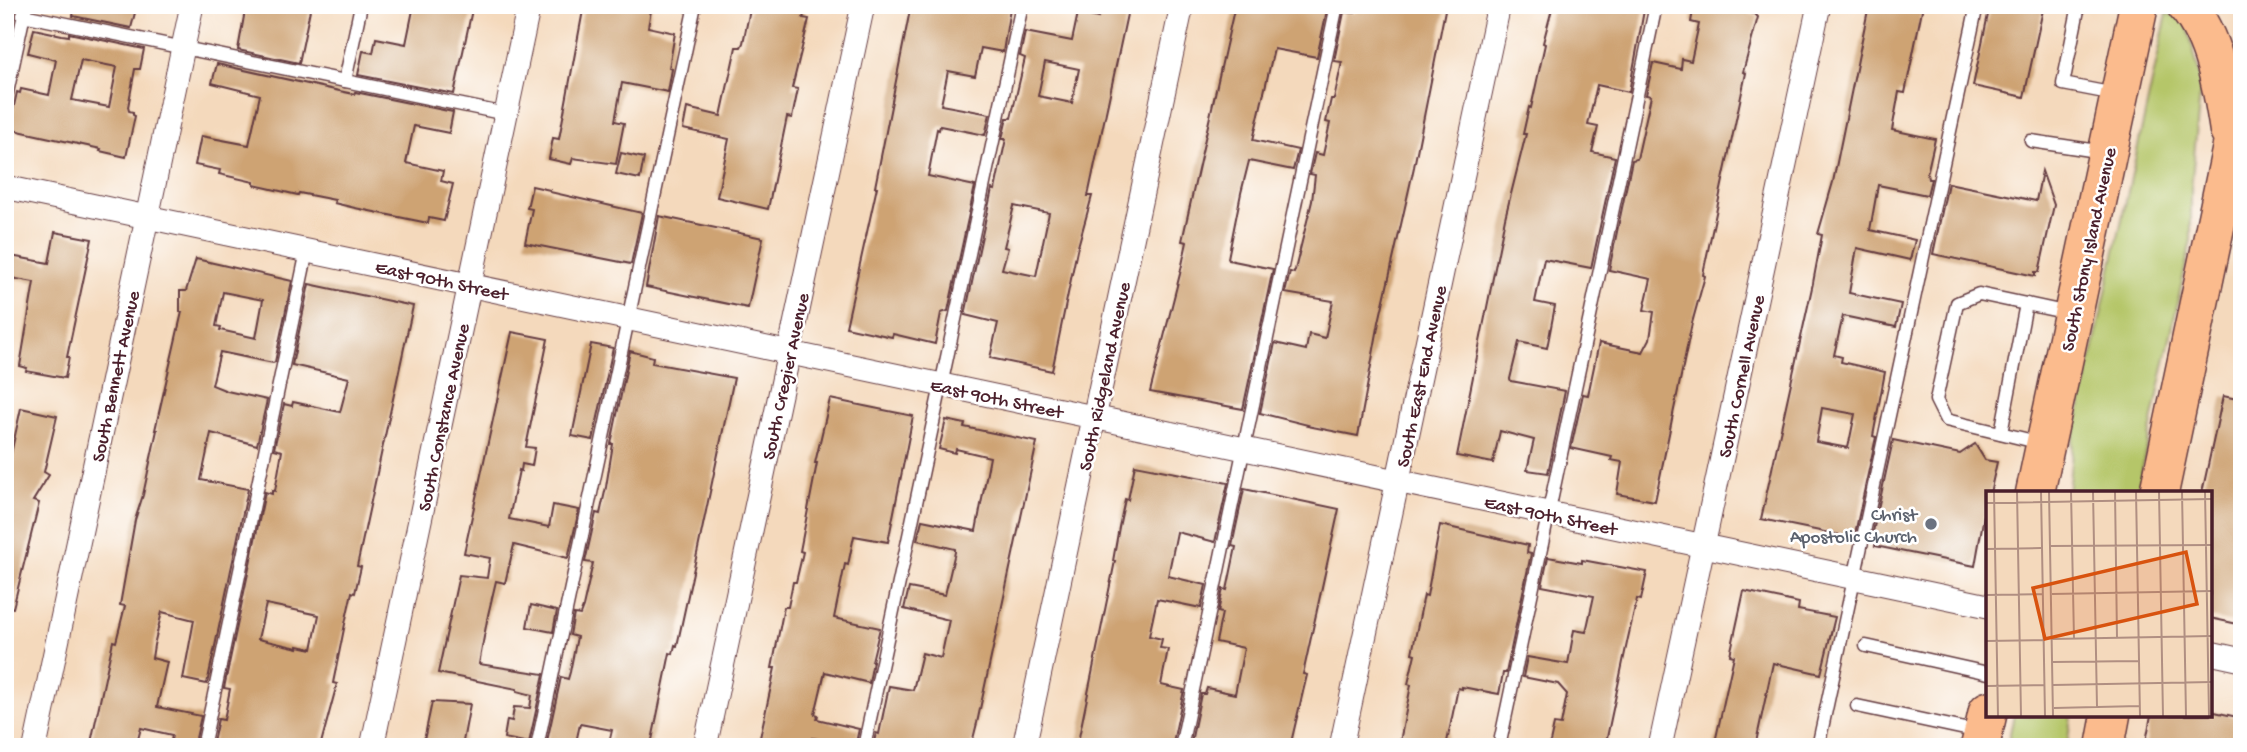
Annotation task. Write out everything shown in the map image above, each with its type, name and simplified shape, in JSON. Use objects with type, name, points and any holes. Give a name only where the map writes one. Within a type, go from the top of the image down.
[{"type":"highway","name":"South Stony Island Avenue","points":[[2035,491],[2139,5]]},
{"type":"highway","points":[[2186,5],[2199,23],[2221,80],[2231,147]]},
{"type":"highway","points":[[2159,491],[2242,99]]},
{"type":"highway","points":[[2105,747],[2111,717]]},
{"type":"street","name":"South Bennett Avenue","points":[[35,747],[192,5]]},
{"type":"street","name":"South Constance Avenue","points":[[372,747],[529,5]]},
{"type":"street","name":"South Cregier Avenue","points":[[705,747],[863,5]]},
{"type":"street","name":"South Ridgeland Avenue","points":[[1024,747],[1182,5]]},
{"type":"street","name":"South East End Avenue","points":[[1341,747],[1499,5]]},
{"type":"street","name":"South Cornell Avenue","points":[[1660,747],[1819,5]]},
{"type":"street","name":"East 90th Street","points":[[5,187],[1986,606]]},
{"type":"street","points":[[2212,653],[2242,660]]},
{"type":"lane","points":[[345,81],[361,5]]},
{"type":"lane","points":[[537,747],[695,5]]},
{"type":"lane","points":[[864,747],[1022,5]]},
{"type":"lane","points":[[1181,747],[1337,5]]},
{"type":"lane","points":[[1499,747],[1656,5]]},
{"type":"lane","points":[[1818,747],[1977,5]]},
{"type":"lane","points":[[2078,5],[2063,84],[2120,95]]},
{"type":"lane","points":[[5,102],[24,10],[183,49],[506,114]]},
{"type":"lane","points":[[2031,141],[2107,153]]},
{"type":"lane","points":[[203,747],[307,251]]},
{"type":"lane","points":[[2045,444],[1946,419],[1936,400],[1957,303],[1979,294],[2073,314]]},
{"type":"lane","points":[[2001,433],[2026,304]]},
{"type":"lane","points":[[1866,646],[1986,674]]},
{"type":"lane","points":[[1857,706],[1984,730]]},
{"type":"green space","points":[[2167,14],[2185,17],[2201,81],[2191,190],[2191,240],[2137,491],[2068,491],[2073,442]]},
{"type":"green space","points":[[2014,717],[2071,717],[2067,747],[2007,747]]},
{"type":"building","points":[[75,5],[137,5],[131,28],[73,16]]},
{"type":"building","points":[[246,5],[311,5],[299,63],[238,50]]},
{"type":"building","points":[[414,5],[473,5],[454,94],[358,75],[363,51],[373,53],[376,38],[406,44]]},
{"type":"building","points":[[584,5],[652,5],[648,27],[675,33],[668,92],[622,83],[615,121],[624,123],[616,164],[573,158],[571,164],[549,159],[553,138],[559,139]]},
{"type":"building","points":[[751,5],[807,5],[803,18],[809,19],[792,88],[798,89],[792,118],[787,117],[768,209],[717,197],[729,139],[683,129],[687,108],[721,116],[736,47],[741,47],[743,43]]},
{"type":"building","points":[[911,5],[1000,5],[1010,8],[1003,52],[981,48],[975,76],[948,71],[941,105],[990,114],[985,135],[940,126],[939,130],[937,129],[928,176],[975,186],[948,311],[941,313],[935,344],[846,327],[877,187]]},
{"type":"building","points":[[1101,5],[1129,5],[1088,196],[1092,196],[1077,250],[1052,371],[990,358],[998,323],[965,315],[992,189],[995,190],[1006,139],[1002,139],[1007,118],[1011,118],[1025,58],[1020,56],[1025,32],[1072,41],[1078,13],[1098,18]],"holes":[[[1045,62],[1079,69],[1072,103],[1038,96]],[[1014,206],[1049,213],[1036,276],[1002,269],[1008,248],[1004,247]]]},
{"type":"building","points":[[1235,5],[1291,5],[1327,10],[1317,57],[1274,49],[1253,140],[1298,150],[1293,170],[1249,161],[1241,193],[1228,258],[1273,269],[1243,409],[1150,392],[1180,274],[1187,242],[1182,241]]},
{"type":"building","points":[[1356,5],[1446,5],[1414,167],[1379,322],[1358,436],[1260,413],[1275,343],[1306,350],[1309,334],[1325,338],[1333,301],[1285,293],[1290,272],[1294,273],[1295,270],[1312,201],[1315,175],[1310,174],[1315,153],[1323,155],[1330,123],[1326,122],[1342,62],[1334,61],[1344,12],[1355,13]]},
{"type":"building","points":[[1553,5],[1645,5],[1629,92],[1597,85],[1588,125],[1598,127],[1592,152],[1615,157],[1591,268],[1544,259],[1535,302],[1555,306],[1547,348],[1519,342],[1510,379],[1565,391],[1548,473],[1527,470],[1534,440],[1500,431],[1493,463],[1457,456],[1505,218]]},
{"type":"building","points":[[1694,5],[1709,5],[1755,14],[1758,17],[1743,72],[1746,73],[1704,269],[1705,276],[1692,323],[1655,501],[1617,494],[1622,462],[1611,460],[1612,457],[1571,448],[1583,394],[1588,395],[1599,343],[1643,352],[1650,339],[1654,312],[1644,310],[1651,279],[1609,270],[1632,160],[1637,159],[1651,96],[1646,95],[1653,63],[1681,69],[1682,59],[1691,61],[1699,24],[1691,22]]},
{"type":"building","points":[[1869,5],[1923,5],[1905,93],[1899,92],[1892,130],[1935,139],[1927,174],[1928,179],[1931,179],[1927,195],[1878,185],[1870,230],[1915,240],[1910,260],[1857,248],[1849,293],[1901,304],[1896,327],[1843,316],[1834,355],[1842,357],[1841,362],[1885,372],[1873,436],[1876,437],[1854,538],[1761,519],[1813,283],[1822,235],[1818,234],[1833,182]],"holes":[[[1822,408],[1855,414],[1848,448],[1816,442]]]},
{"type":"building","points":[[1990,5],[2044,5],[2024,97],[1973,86]]},
{"type":"building","points":[[34,29],[69,36],[69,33],[144,49],[140,69],[135,69],[128,107],[135,116],[126,157],[9,129],[17,92],[20,93],[21,89],[49,95],[56,60],[28,53]],"holes":[[[81,60],[117,67],[109,107],[72,100]]]},
{"type":"building","points":[[217,64],[344,92],[453,112],[449,133],[414,126],[406,163],[443,171],[441,181],[453,184],[444,221],[429,218],[428,223],[355,208],[334,203],[335,200],[254,185],[254,182],[219,174],[220,170],[195,165],[201,136],[249,145],[260,95],[212,83]]},
{"type":"building","points":[[621,153],[644,158],[640,179],[616,174]]},
{"type":"building","points":[[2042,171],[2054,205],[2039,272],[2035,272],[2035,276],[1933,254],[1948,183],[2036,201]]},
{"type":"building","points":[[532,186],[642,213],[631,264],[525,243],[532,209],[527,208]]},
{"type":"building","points":[[659,216],[763,238],[748,308],[646,287]]},
{"type":"building","points":[[55,232],[92,239],[65,378],[26,371],[27,368],[20,366],[34,282],[5,277],[5,255],[49,263]]},
{"type":"building","points":[[196,259],[292,281],[275,362],[220,352],[212,385],[267,400],[257,445],[211,433],[201,480],[248,489],[207,684],[183,679],[194,620],[162,612],[154,645],[152,658],[167,662],[157,707],[201,716],[194,747],[170,747],[172,735],[141,728],[136,747],[90,747],[113,641],[116,642],[125,606],[120,605],[135,520],[143,495],[182,312],[180,291],[186,291]],"holes":[[[223,292],[263,300],[256,338],[220,330],[221,327],[216,326]]]},
{"type":"building","points":[[309,284],[413,306],[357,566],[361,567],[355,593],[352,592],[333,683],[337,684],[320,747],[212,747],[218,719],[224,720],[230,689],[224,688],[265,492],[272,494],[272,490],[275,491],[282,451],[274,449],[284,404],[292,406],[293,402],[340,412],[349,378],[292,365]],"holes":[[[266,604],[319,615],[312,649],[258,639]]]},
{"type":"building","points":[[512,332],[548,339],[526,447],[535,448],[532,466],[522,464],[521,471],[519,470],[509,519],[549,527],[553,505],[579,510],[568,558],[514,545],[505,583],[496,581],[488,615],[479,664],[544,674],[529,743],[504,738],[507,720],[512,721],[514,707],[530,708],[532,695],[517,689],[438,673],[459,575],[487,578],[490,558],[464,553]]},
{"type":"building","points":[[591,344],[613,348],[593,440],[572,436]]},
{"type":"building","points":[[630,351],[653,357],[652,363],[734,378],[698,549],[677,646],[675,645],[673,654],[670,653],[651,745],[608,747],[612,730],[580,724],[575,747],[546,746],[561,677],[568,679],[570,672],[577,637],[570,635],[574,614],[580,615],[583,607],[593,563],[585,562],[596,513],[600,514],[606,487],[611,444]]},
{"type":"building","points":[[2223,396],[2242,400],[2242,625],[2212,618],[2212,491],[2202,491]]},
{"type":"building","points":[[830,399],[913,416],[888,542],[854,536],[848,565],[845,564],[834,618],[880,628],[869,683],[825,672],[815,714],[818,715],[817,719],[859,729],[855,747],[813,738],[812,741],[809,740],[808,747],[758,747],[775,668],[772,668],[784,607],[788,607],[803,552],[800,551],[815,463]]},
{"type":"building","points":[[21,408],[57,416],[44,472],[49,475],[33,501],[39,503],[13,608],[5,607],[5,463],[9,463]]},
{"type":"building","points":[[946,420],[965,424],[964,427],[1037,442],[977,723],[971,747],[873,747],[876,733],[879,734],[889,686],[913,690],[922,653],[941,658],[949,620],[904,609],[909,588],[945,595],[955,552],[955,549],[917,540],[922,520],[976,531],[990,457],[956,449],[955,453],[939,449]]},
{"type":"building","name":"Christ Apostolic Church","points":[[1893,440],[1960,454],[1975,444],[1985,460],[1997,462],[1990,491],[1986,491],[1975,566],[1875,546],[1876,542],[1871,541]]},
{"type":"building","points":[[1135,465],[1228,483],[1215,542],[1177,532],[1168,576],[1206,585],[1201,608],[1157,599],[1149,636],[1162,639],[1160,648],[1168,649],[1161,685],[1184,690],[1172,747],[1077,747],[1115,561],[1119,527]]},
{"type":"building","points":[[1244,489],[1339,509],[1303,674],[1307,675],[1290,747],[1190,747],[1201,694],[1205,694],[1207,688],[1235,694],[1244,648],[1216,642],[1222,613],[1218,612],[1223,589],[1227,590],[1236,547],[1232,546]]},
{"type":"building","points":[[1440,525],[1528,545],[1527,553],[1531,554],[1506,673],[1503,673],[1499,694],[1458,688],[1446,747],[1399,747],[1411,685],[1408,684],[1415,654],[1412,653],[1424,595],[1427,596]]},
{"type":"building","points":[[1548,557],[1582,563],[1582,560],[1647,572],[1641,600],[1637,599],[1605,747],[1549,747],[1554,724],[1561,725],[1567,694],[1558,684],[1523,677],[1527,657],[1568,664],[1574,630],[1586,632],[1594,596],[1542,586]]},
{"type":"building","points":[[1744,591],[1799,603],[1798,610],[1835,617],[1821,674],[1773,663],[1755,747],[1714,747],[1734,656],[1730,655]]},
{"type":"building","points":[[531,605],[557,611],[553,632],[527,627]]},
{"type":"building","points":[[432,702],[470,704],[462,747],[423,745]]},
{"type":"building","points":[[2212,711],[2242,718],[2242,747],[2145,747],[2151,717],[2212,717]]},
{"type":"place","name":"Christ Apostolic Church","points":[[1931,524]]}]
